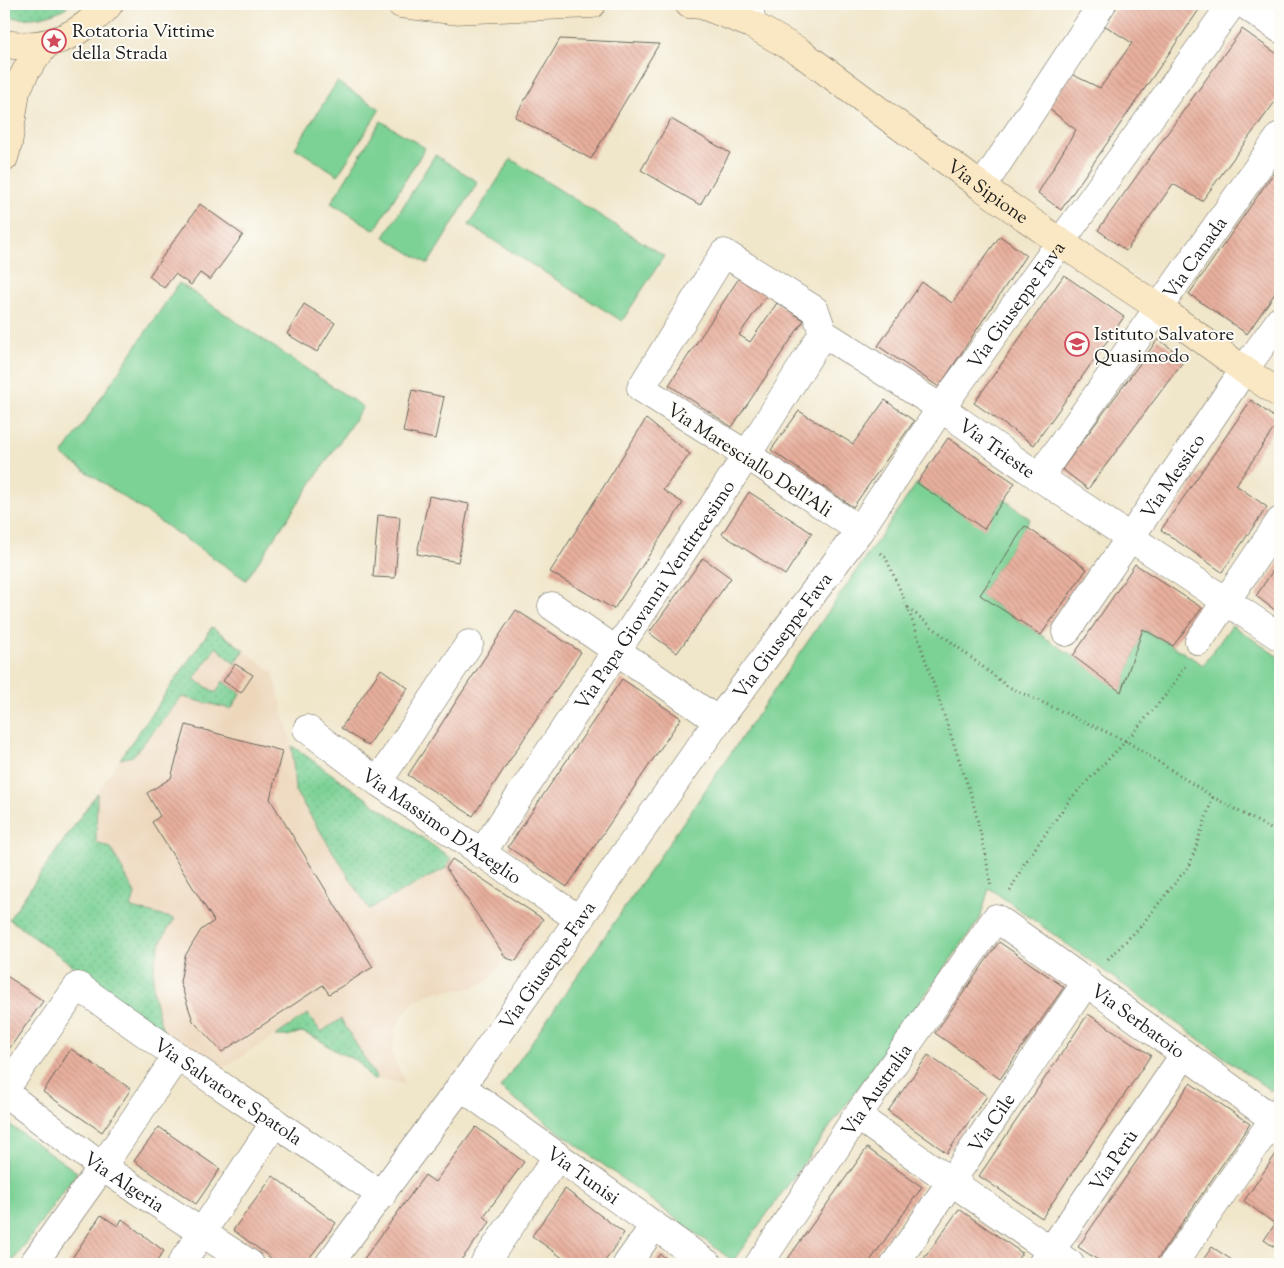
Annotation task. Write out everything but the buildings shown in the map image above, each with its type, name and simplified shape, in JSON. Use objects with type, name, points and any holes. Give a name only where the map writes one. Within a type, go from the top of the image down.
[{"type":"street","points":[[4,44],[19,46],[46,44],[78,32],[105,10],[108,4]]},
{"type":"street","points":[[401,4],[452,10],[592,4]]},
{"type":"street","name":"Via Sipione","points":[[689,4],[750,14],[982,187],[1159,308],[1280,394]]},
{"type":"street","points":[[982,187],[1102,4]]},
{"type":"street","name":"Via Giuseppe Fava","points":[[329,1264],[382,1195],[580,920],[718,721],[860,530],[942,408],[1232,4]]},
{"type":"street","points":[[1244,4],[1280,29]]},
{"type":"street","points":[[4,158],[16,92],[27,69],[46,44]]},
{"type":"street","name":"Via Canada","points":[[1039,477],[1280,136]]},
{"type":"street","name":"Via Maresciallo Dell'Ali","points":[[824,333],[815,310],[724,253],[641,388],[860,530]]},
{"type":"street","name":"Via Messico","points":[[1066,632],[1280,320]]},
{"type":"street","name":"Via Trieste","points":[[824,333],[942,408],[1039,477],[1280,637]]},
{"type":"street","name":"Via Papa Giovanni Ventitreesimo","points":[[481,854],[747,455],[824,333]]},
{"type":"street","points":[[1199,641],[1280,521]]},
{"type":"street","points":[[552,606],[718,721]]},
{"type":"street","points":[[378,782],[470,644]]},
{"type":"street","name":"Via Massimo D'Azeglio","points":[[307,729],[378,782],[580,920]]},
{"type":"street","name":"Via Serbatoio","points":[[996,918],[1087,981],[1184,1055],[1278,1117]]},
{"type":"street","name":"Via Australia","points":[[759,1264],[857,1116],[996,918]]},
{"type":"street","name":"Via Cile","points":[[895,1264],[1087,981]]},
{"type":"street","name":"Via Salvatore Spatola","points":[[4,1091],[78,986],[177,1056],[382,1195]]},
{"type":"street","name":"Via Perù","points":[[1054,1260],[1184,1055]]},
{"type":"street","points":[[34,1264],[177,1056]]},
{"type":"street","name":"Via Tunisi","points":[[460,1086],[708,1264]]},
{"type":"street","name":"Via Algeria","points":[[4,1091],[102,1167],[250,1264]]},
{"type":"street","points":[[857,1116],[951,1181],[1054,1260]]},
{"type":"street","points":[[1173,1264],[1278,1117]]},
{"type":"street","points":[[181,1264],[275,1122]]},
{"type":"street","points":[[484,1264],[557,1157]]},
{"type":"street","points":[[627,1264],[654,1226]]},
{"type":"path","points":[[860,530],[886,558],[908,608],[972,798],[985,851],[996,918]]},
{"type":"path","points":[[908,608],[1007,686],[1126,742],[1213,797],[1280,834]]},
{"type":"path","points":[[996,918],[1024,864],[1071,798],[1126,742],[1170,690],[1199,641]]},
{"type":"path","points":[[1087,981],[1140,927],[1190,864],[1213,797]]},
{"type":"shaded area","points":[[212,627],[273,672],[292,746],[452,859],[543,919],[516,961],[506,958],[488,981],[472,988],[435,992],[415,1000],[403,1014],[395,1034],[392,1054],[405,1083],[377,1079],[341,1019],[321,1032],[308,1014],[219,1071],[9,919]]},
{"type":"green space","points":[[4,4],[71,4],[47,15],[22,18],[4,16]]},
{"type":"green space","points":[[337,82],[380,109],[338,175],[295,148]]},
{"type":"green space","points":[[381,121],[425,148],[375,230],[331,203]]},
{"type":"green space","points":[[435,155],[478,182],[428,264],[384,237]]},
{"type":"green space","points":[[511,159],[664,256],[622,321],[469,225]]},
{"type":"green space","points":[[179,283],[363,407],[246,580],[62,455]]},
{"type":"green space","points":[[917,483],[984,528],[1004,499],[1030,519],[980,595],[1073,656],[1121,691],[1143,629],[1203,665],[1232,625],[1280,658],[1280,1077],[1271,1091],[989,888],[980,919],[733,1261],[500,1088]]},
{"type":"green space","points":[[212,627],[244,650],[235,664],[216,647],[194,679],[216,693],[223,681],[241,693],[231,709],[182,697],[133,756],[120,759]]},
{"type":"green space","points":[[292,746],[452,859],[446,868],[369,909],[295,791]]},
{"type":"green space","points":[[97,793],[96,843],[111,848],[135,894],[131,908],[175,919],[163,937],[154,968],[153,990],[163,1031],[9,919]]},
{"type":"green space","points":[[308,1014],[321,1032],[341,1019],[377,1079],[370,1078],[359,1062],[302,1032],[287,1036],[275,1036]]},
{"type":"green space","points":[[4,1121],[77,1172],[11,1264],[4,1264]]},
{"type":"place","name":"Rotatoria Vittime della Strada","points":[[54,41]]},
{"type":"place","name":"Istituto Salvatore Quasimodo","points":[[1077,344]]}]
